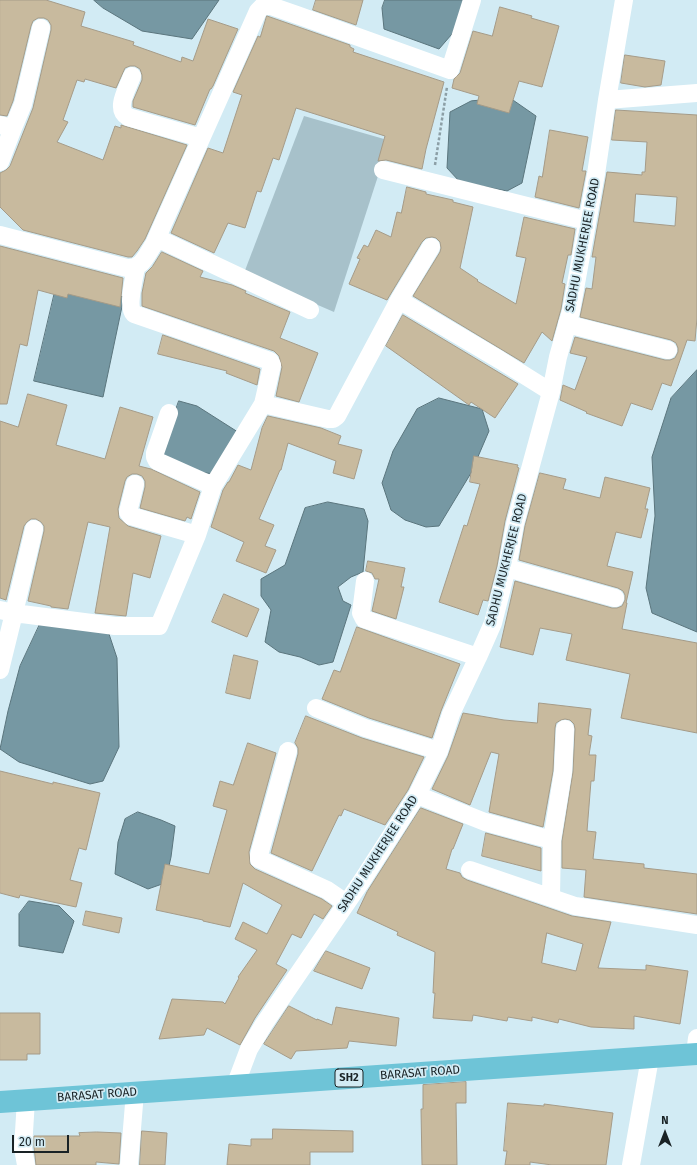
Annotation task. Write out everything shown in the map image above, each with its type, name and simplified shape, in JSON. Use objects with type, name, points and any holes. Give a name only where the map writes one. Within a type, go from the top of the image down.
[{"type":"main road","name":"BARASAT ROAD","points":[[0,1102],[650,1058],[696,1049]]},
{"type":"street","points":[[0,235],[126,268],[136,268],[142,263],[157,238],[258,11],[263,6],[299,7],[450,70],[472,0]]},
{"type":"street","name":"SADHU MUKHERJEE ROAD","points":[[234,1086],[249,1049],[417,795],[439,751],[451,714],[493,623],[507,568],[515,524],[551,392],[558,357],[571,311],[596,174],[624,0]]},
{"type":"street","points":[[0,162],[6,126],[23,104],[41,28]]},
{"type":"street","points":[[132,76],[122,103],[121,108],[124,115],[201,138]]},
{"type":"street","points":[[607,100],[697,93]]},
{"type":"street","points":[[383,170],[587,221]]},
{"type":"street","points":[[157,238],[310,310]]},
{"type":"street","points":[[264,404],[328,419],[333,419],[337,416],[399,300],[431,248]]},
{"type":"street","points":[[7,611],[115,626],[159,626],[197,535],[213,486],[253,424],[264,404],[272,363],[270,361],[134,314],[131,310],[131,299],[136,268]]},
{"type":"street","points":[[399,300],[551,392]]},
{"type":"street","points":[[567,324],[668,350]]},
{"type":"street","points":[[169,413],[155,453],[157,461],[213,486]]},
{"type":"street","points":[[135,484],[128,512],[131,516],[197,535]]},
{"type":"street","points":[[0,670],[7,611],[34,529]]},
{"type":"street","points":[[507,568],[615,598]]},
{"type":"street","points":[[365,581],[361,613],[364,619],[478,657]]},
{"type":"street","points":[[316,708],[365,728],[439,751]]},
{"type":"street","points":[[551,897],[552,840],[563,772],[565,729]]},
{"type":"street","points":[[288,751],[259,859],[327,890],[346,903]]},
{"type":"street","points":[[417,795],[485,822],[552,840]]},
{"type":"street","points":[[470,870],[575,906],[697,925]]},
{"type":"street","points":[[631,1165],[650,1058]]},
{"type":"street","points":[[129,1165],[135,1092]]},
{"type":"street","points":[[26,1100],[24,1148],[26,1165]]},
{"type":"path","points":[[434,183],[437,148],[450,70]]},
{"type":"shaded area","points":[[94,0],[219,0],[192,39],[142,31],[103,8]]},
{"type":"shaded area","points":[[385,0],[468,0],[458,27],[439,49],[384,29],[382,8]]},
{"type":"shaded area","points":[[510,98],[536,116],[522,183],[507,191],[460,182],[447,168],[450,112],[471,101]]},
{"type":"shaded area","points":[[304,116],[384,139],[379,173],[334,312],[244,273]]},
{"type":"shaded area","points":[[57,283],[124,297],[103,397],[34,381]]},
{"type":"shaded area","points":[[697,370],[697,632],[652,613],[646,588],[655,516],[652,457],[671,398]]},
{"type":"shaded area","points":[[439,398],[482,409],[489,431],[471,473],[439,526],[426,527],[405,520],[391,510],[382,483],[393,451],[417,409]]},
{"type":"shaded area","points":[[179,401],[197,406],[241,434],[215,474],[197,472],[160,455]]},
{"type":"shaded area","points":[[328,502],[364,509],[368,521],[363,572],[351,577],[338,587],[343,601],[351,605],[333,662],[319,665],[300,657],[279,652],[265,642],[271,610],[261,596],[261,579],[285,565],[305,508]]},
{"type":"shaded area","points":[[40,624],[106,625],[117,658],[119,747],[103,781],[90,784],[19,762],[0,749],[20,666]]},
{"type":"shaded area","points":[[138,812],[175,826],[171,857],[165,883],[148,889],[115,874],[118,842],[125,819]]},
{"type":"shaded area","points":[[29,901],[59,906],[74,921],[63,953],[19,946],[19,914]]},
{"type":"building","points":[[0,0],[46,0],[85,12],[81,26],[134,42],[133,45],[181,62],[182,57],[193,61],[208,19],[238,29],[195,125],[133,107],[133,101],[142,80],[140,69],[135,66],[125,68],[116,88],[85,79],[84,82],[77,80],[63,120],[68,122],[57,142],[103,160],[115,126],[121,128],[121,125],[187,145],[145,239],[132,257],[23,230],[0,207],[0,173],[10,166],[33,108],[51,25],[48,20],[44,18],[38,18],[33,21],[13,101],[7,116],[0,115]]},
{"type":"building","points":[[316,0],[363,0],[356,25],[313,10]]},
{"type":"building","points":[[500,7],[532,16],[531,18],[559,26],[542,87],[519,81],[509,113],[477,104],[479,96],[452,88],[454,79],[460,73],[473,31],[492,36]]},
{"type":"building","points":[[267,16],[350,45],[350,47],[354,49],[353,52],[444,82],[422,169],[386,160],[378,161],[385,136],[296,108],[279,160],[273,158],[261,192],[257,191],[245,228],[228,223],[214,253],[171,233],[208,148],[223,153],[242,95],[233,92],[258,36],[260,37]]},
{"type":"building","points":[[625,55],[665,61],[661,85],[645,87],[621,83]]},
{"type":"building","points":[[616,110],[697,115],[697,318],[695,341],[687,340],[671,386],[662,383],[652,410],[631,403],[622,426],[586,413],[587,412],[560,400],[563,385],[575,390],[587,357],[570,353],[575,337],[665,360],[675,358],[678,352],[676,343],[671,340],[580,317],[586,288],[592,289],[596,257],[592,257],[607,172],[642,175],[642,172],[645,172],[647,142],[612,140]],"holes":[[[636,194],[677,197],[675,226],[634,222]]]},
{"type":"building","points":[[550,130],[588,137],[582,171],[586,171],[579,208],[535,197],[539,176],[542,177]]},
{"type":"building","points":[[407,187],[473,207],[460,268],[478,280],[477,281],[516,304],[526,258],[516,256],[524,217],[575,229],[571,255],[568,255],[562,283],[565,284],[561,309],[552,341],[542,332],[524,363],[413,296],[440,252],[440,242],[436,238],[426,238],[422,242],[387,300],[349,284],[360,259],[357,258],[364,245],[368,247],[376,230],[391,237],[397,212],[401,213]]},
{"type":"building","points":[[0,246],[123,278],[120,307],[68,294],[67,298],[38,290],[27,346],[20,344],[7,404],[0,404]]},
{"type":"building","points":[[162,252],[203,271],[200,277],[232,285],[246,291],[245,293],[290,312],[280,338],[318,353],[299,402],[276,396],[282,367],[279,356],[274,351],[142,306],[142,293],[146,273]]},
{"type":"building","points":[[403,315],[518,384],[495,418],[471,402],[469,405],[386,346]]},
{"type":"building","points":[[163,335],[260,369],[257,385],[226,373],[227,371],[158,354]]},
{"type":"building","points":[[28,394],[67,405],[56,445],[105,459],[120,407],[153,417],[139,466],[151,469],[200,492],[191,519],[187,517],[185,521],[140,508],[145,481],[142,476],[137,474],[132,474],[127,477],[118,509],[119,518],[128,526],[161,536],[150,578],[133,573],[126,616],[95,613],[110,527],[88,522],[68,609],[51,607],[28,601],[44,531],[44,526],[36,519],[31,519],[24,526],[6,600],[0,598],[0,421],[18,427]]},
{"type":"building","points":[[268,416],[321,428],[341,436],[338,444],[362,450],[354,479],[333,473],[336,461],[288,443],[281,470],[259,519],[274,525],[265,546],[276,550],[266,573],[236,561],[244,542],[211,527],[223,490],[238,465],[251,470],[262,428]]},
{"type":"building","points":[[474,456],[518,465],[517,467],[519,468],[505,521],[497,566],[488,601],[483,600],[478,615],[439,602],[464,525],[467,526],[480,484],[470,482]]},
{"type":"building","points":[[540,473],[566,479],[563,489],[600,498],[605,477],[650,488],[645,509],[648,509],[641,538],[616,532],[607,566],[633,572],[622,629],[697,643],[697,733],[621,718],[630,674],[566,660],[572,634],[540,628],[533,655],[500,647],[515,581],[612,608],[622,606],[625,600],[623,591],[618,588],[519,560],[525,526]]},
{"type":"building","points":[[368,561],[405,568],[401,587],[404,587],[396,619],[372,611],[379,579],[375,579],[372,573],[366,571]]},
{"type":"building","points":[[224,594],[259,609],[247,637],[212,622]]},
{"type":"building","points":[[357,627],[460,664],[432,738],[369,718],[322,699],[334,670],[340,672]]},
{"type":"building","points":[[234,655],[258,661],[250,699],[226,693]]},
{"type":"building","points":[[539,703],[591,709],[588,735],[592,736],[589,755],[596,755],[594,781],[591,781],[587,831],[596,832],[593,859],[644,864],[644,868],[697,874],[697,914],[584,897],[586,870],[562,868],[562,841],[573,772],[575,729],[574,724],[570,720],[565,719],[556,723],[553,771],[543,827],[489,812],[499,754],[491,752],[470,805],[432,789],[448,756],[463,713],[504,720],[537,723]]},
{"type":"building","points":[[306,716],[362,738],[424,757],[408,790],[385,825],[344,809],[341,816],[339,815],[312,871],[271,853],[298,754],[298,748],[295,743]]},
{"type":"building","points":[[248,743],[276,753],[249,852],[250,864],[255,869],[322,899],[332,906],[323,919],[314,914],[301,938],[292,934],[276,964],[287,970],[255,1018],[240,1045],[207,1028],[204,1035],[159,1039],[172,999],[223,1002],[225,1004],[239,978],[238,977],[257,950],[235,939],[243,922],[267,934],[282,905],[243,883],[230,927],[156,910],[165,864],[209,874],[227,810],[213,806],[220,781],[233,785]]},
{"type":"building","points":[[0,771],[53,784],[53,782],[100,793],[86,850],[79,848],[70,880],[82,883],[76,907],[20,895],[19,898],[0,893]]},
{"type":"building","points":[[421,808],[463,824],[452,849],[446,869],[460,873],[462,877],[467,880],[572,916],[611,922],[598,968],[646,970],[646,965],[688,971],[680,1024],[634,1016],[634,1029],[591,1027],[559,1019],[558,1023],[532,1017],[532,1021],[508,1017],[507,1021],[473,1015],[472,1021],[433,1018],[435,993],[433,993],[435,952],[397,935],[398,932],[357,913],[367,892]],"holes":[[[547,933],[583,944],[576,971],[542,963]]]},
{"type":"building","points":[[486,833],[541,848],[541,871],[482,856]]},
{"type":"building","points":[[86,911],[122,918],[119,933],[83,925]]},
{"type":"building","points":[[326,951],[370,968],[362,989],[314,971]]},
{"type":"building","points":[[289,1006],[317,1020],[332,1025],[336,1007],[399,1018],[396,1046],[349,1041],[347,1048],[296,1051],[291,1059],[264,1044]]},
{"type":"building","points":[[0,1013],[40,1013],[40,1054],[27,1054],[27,1060],[0,1060]]},
{"type":"building","points":[[466,1082],[466,1103],[456,1103],[457,1165],[422,1165],[421,1109],[423,1109],[423,1085]]},
{"type":"building","points":[[508,1103],[544,1106],[544,1104],[613,1113],[606,1165],[552,1165],[530,1162],[530,1165],[505,1165],[507,1151],[504,1151]]},
{"type":"building","points":[[273,1129],[353,1131],[353,1152],[310,1152],[310,1165],[227,1165],[229,1144],[251,1146],[251,1139],[272,1139]]},
{"type":"building","points":[[142,1131],[167,1133],[165,1165],[140,1165]]},
{"type":"building","points":[[79,1133],[121,1133],[119,1164],[96,1162],[96,1165],[36,1165],[34,1136],[80,1136]]}]
